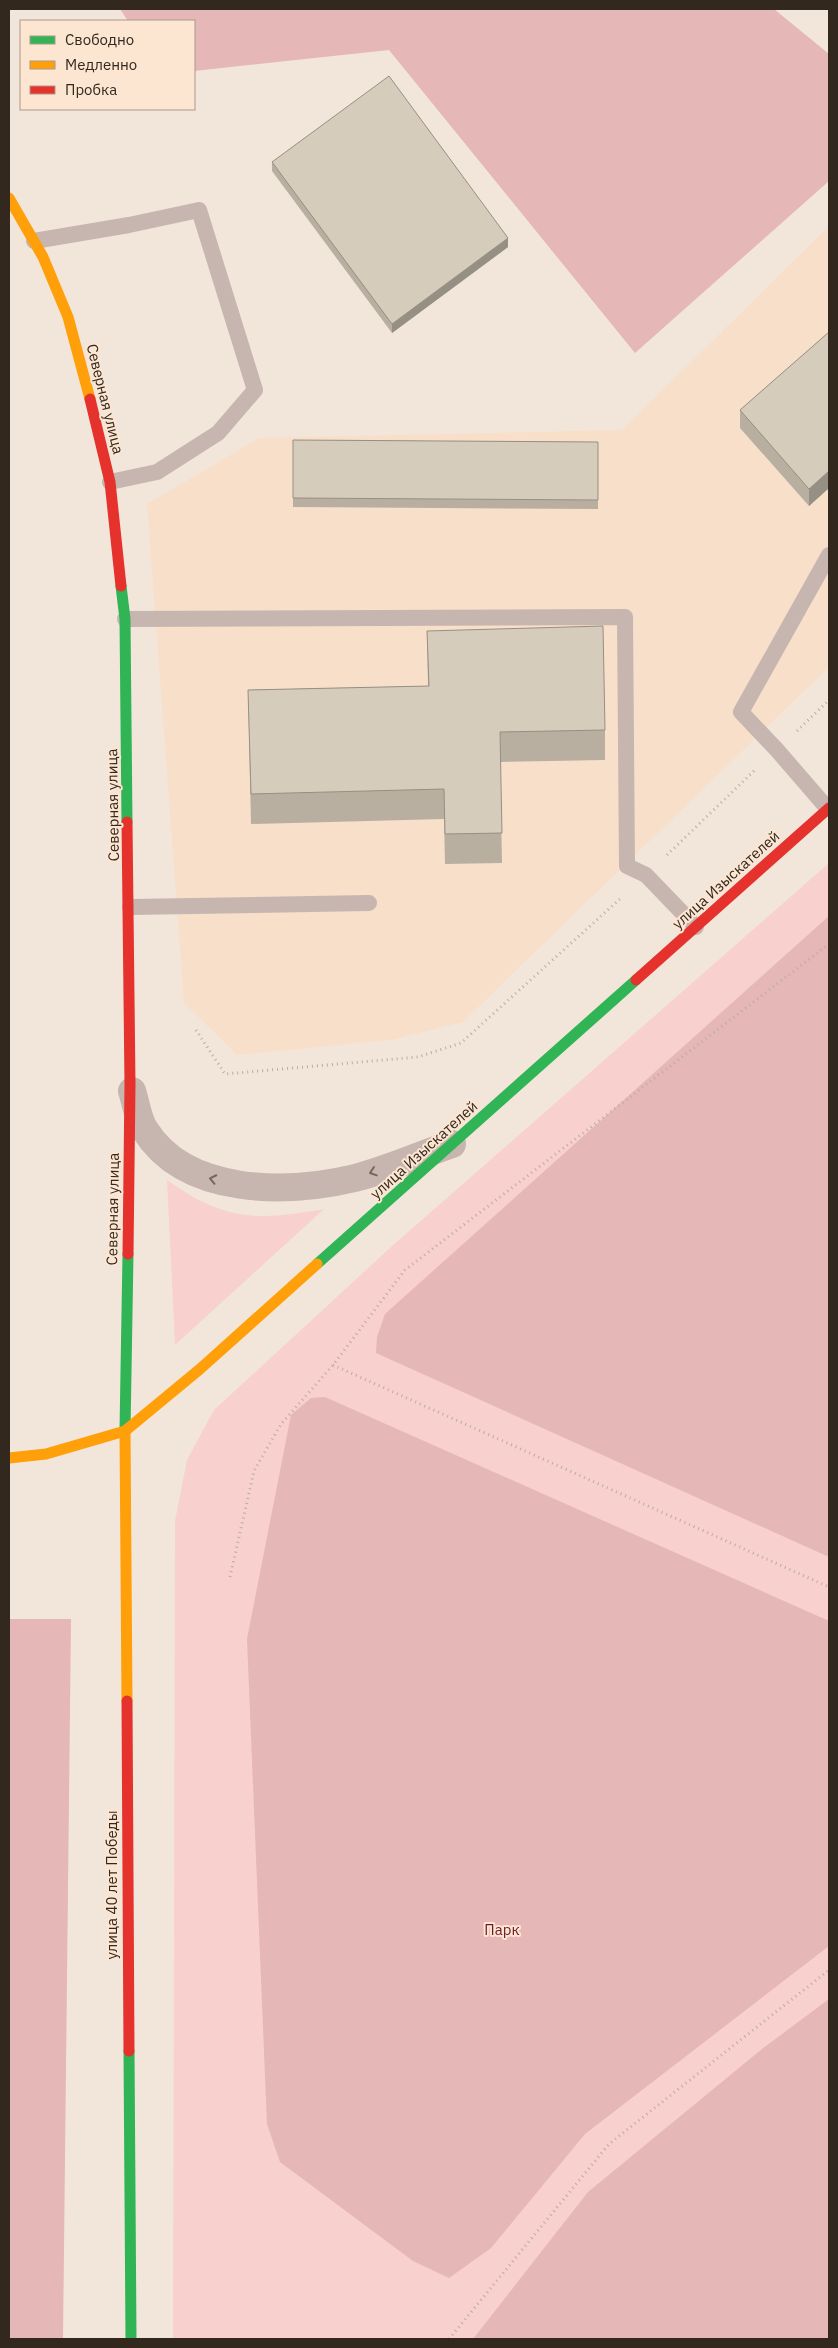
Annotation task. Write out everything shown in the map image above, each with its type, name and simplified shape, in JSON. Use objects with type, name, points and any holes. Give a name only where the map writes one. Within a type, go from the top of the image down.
[{"type":"street","name":"Северная улица","points":[[9,198],[43,257],[68,317],[85,377],[110,482],[125,619],[130,907],[130,1084],[125,1431]]},
{"type":"street","name":"улица Изыскателей","points":[[9,1458],[46,1454],[125,1431],[192,1376],[828,809]]},
{"type":"street","points":[[130,1084],[144,1130],[166,1156],[202,1176],[245,1186],[299,1187],[355,1178],[452,1144]]},
{"type":"street","name":"улица 40 лет Победы","points":[[125,1431],[131,2339]]},
{"type":"lane","points":[[34,241],[199,210],[255,390],[218,433],[157,472],[110,482]]},
{"type":"lane","points":[[828,809],[741,712],[829,555]]},
{"type":"lane","points":[[125,619],[625,617],[627,866],[646,875],[696,927]]},
{"type":"lane","points":[[130,907],[369,903]]},
{"type":"path","points":[[196,1030],[225,1074],[418,1057],[461,1044],[646,875],[829,700]]},
{"type":"path","points":[[230,1577],[254,1472],[281,1424],[333,1365],[405,1270],[829,944]]},
{"type":"path","points":[[333,1365],[829,1587]]},
{"type":"path","points":[[449,2339],[609,2144],[829,1970]]},
{"type":"shaded area","points":[[829,226],[829,667],[463,1022],[391,1040],[237,1055],[184,1003],[147,504],[259,438],[622,430]]},
{"type":"green space","points":[[120,9],[774,9],[829,54],[829,181],[635,353],[389,50],[195,71],[195,20],[127,20]]},
{"type":"green space","name":"Парк","points":[[829,863],[829,2339],[173,2339],[175,1521],[187,1460],[214,1410],[391,1247]]},
{"type":"green space","points":[[829,916],[829,1557],[376,1353],[377,1337],[385,1314]]},
{"type":"green space","points":[[167,1180],[206,1204],[242,1214],[260,1216],[279,1215],[324,1209],[175,1345]]},
{"type":"green space","points":[[325,1397],[829,1621],[829,1946],[585,2134],[491,2248],[449,2278],[413,2261],[280,2162],[267,2124],[247,1639],[291,1415],[311,1398]]},
{"type":"green space","points":[[9,1619],[71,1619],[63,2339],[9,2339]]},
{"type":"green space","points":[[829,1999],[829,2339],[473,2339],[588,2192],[762,2049]]},
{"type":"building","points":[[389,76],[508,238],[392,324],[272,162]]},
{"type":"building","points":[[829,332],[829,471],[809,489],[740,410]]},
{"type":"building","points":[[293,440],[598,442],[598,500],[293,498]]},
{"type":"building","points":[[603,626],[605,730],[500,732],[502,833],[445,834],[444,789],[251,794],[248,690],[429,686],[427,631]]},
{"type":"traffic: fast","points":[[121,586],[125,619],[127,822]]},
{"type":"traffic: fast","points":[[317,1264],[636,980]]},
{"type":"traffic: fast","points":[[125,1431],[128,1254]]},
{"type":"traffic: fast","points":[[129,2051],[131,2339]]},
{"type":"traffic: slow","points":[[9,198],[43,257],[68,317],[90,399]]},
{"type":"traffic: slow","points":[[125,1431],[200,1369],[317,1264]]},
{"type":"traffic: slow","points":[[9,1458],[46,1454],[125,1431],[127,1701]]},
{"type":"traffic: jam","points":[[90,399],[110,482],[121,586]]},
{"type":"traffic: jam","points":[[636,980],[829,808]]},
{"type":"traffic: jam","points":[[127,822],[130,1084],[128,1254]]},
{"type":"traffic: jam","points":[[127,1701],[129,2051]]}]
